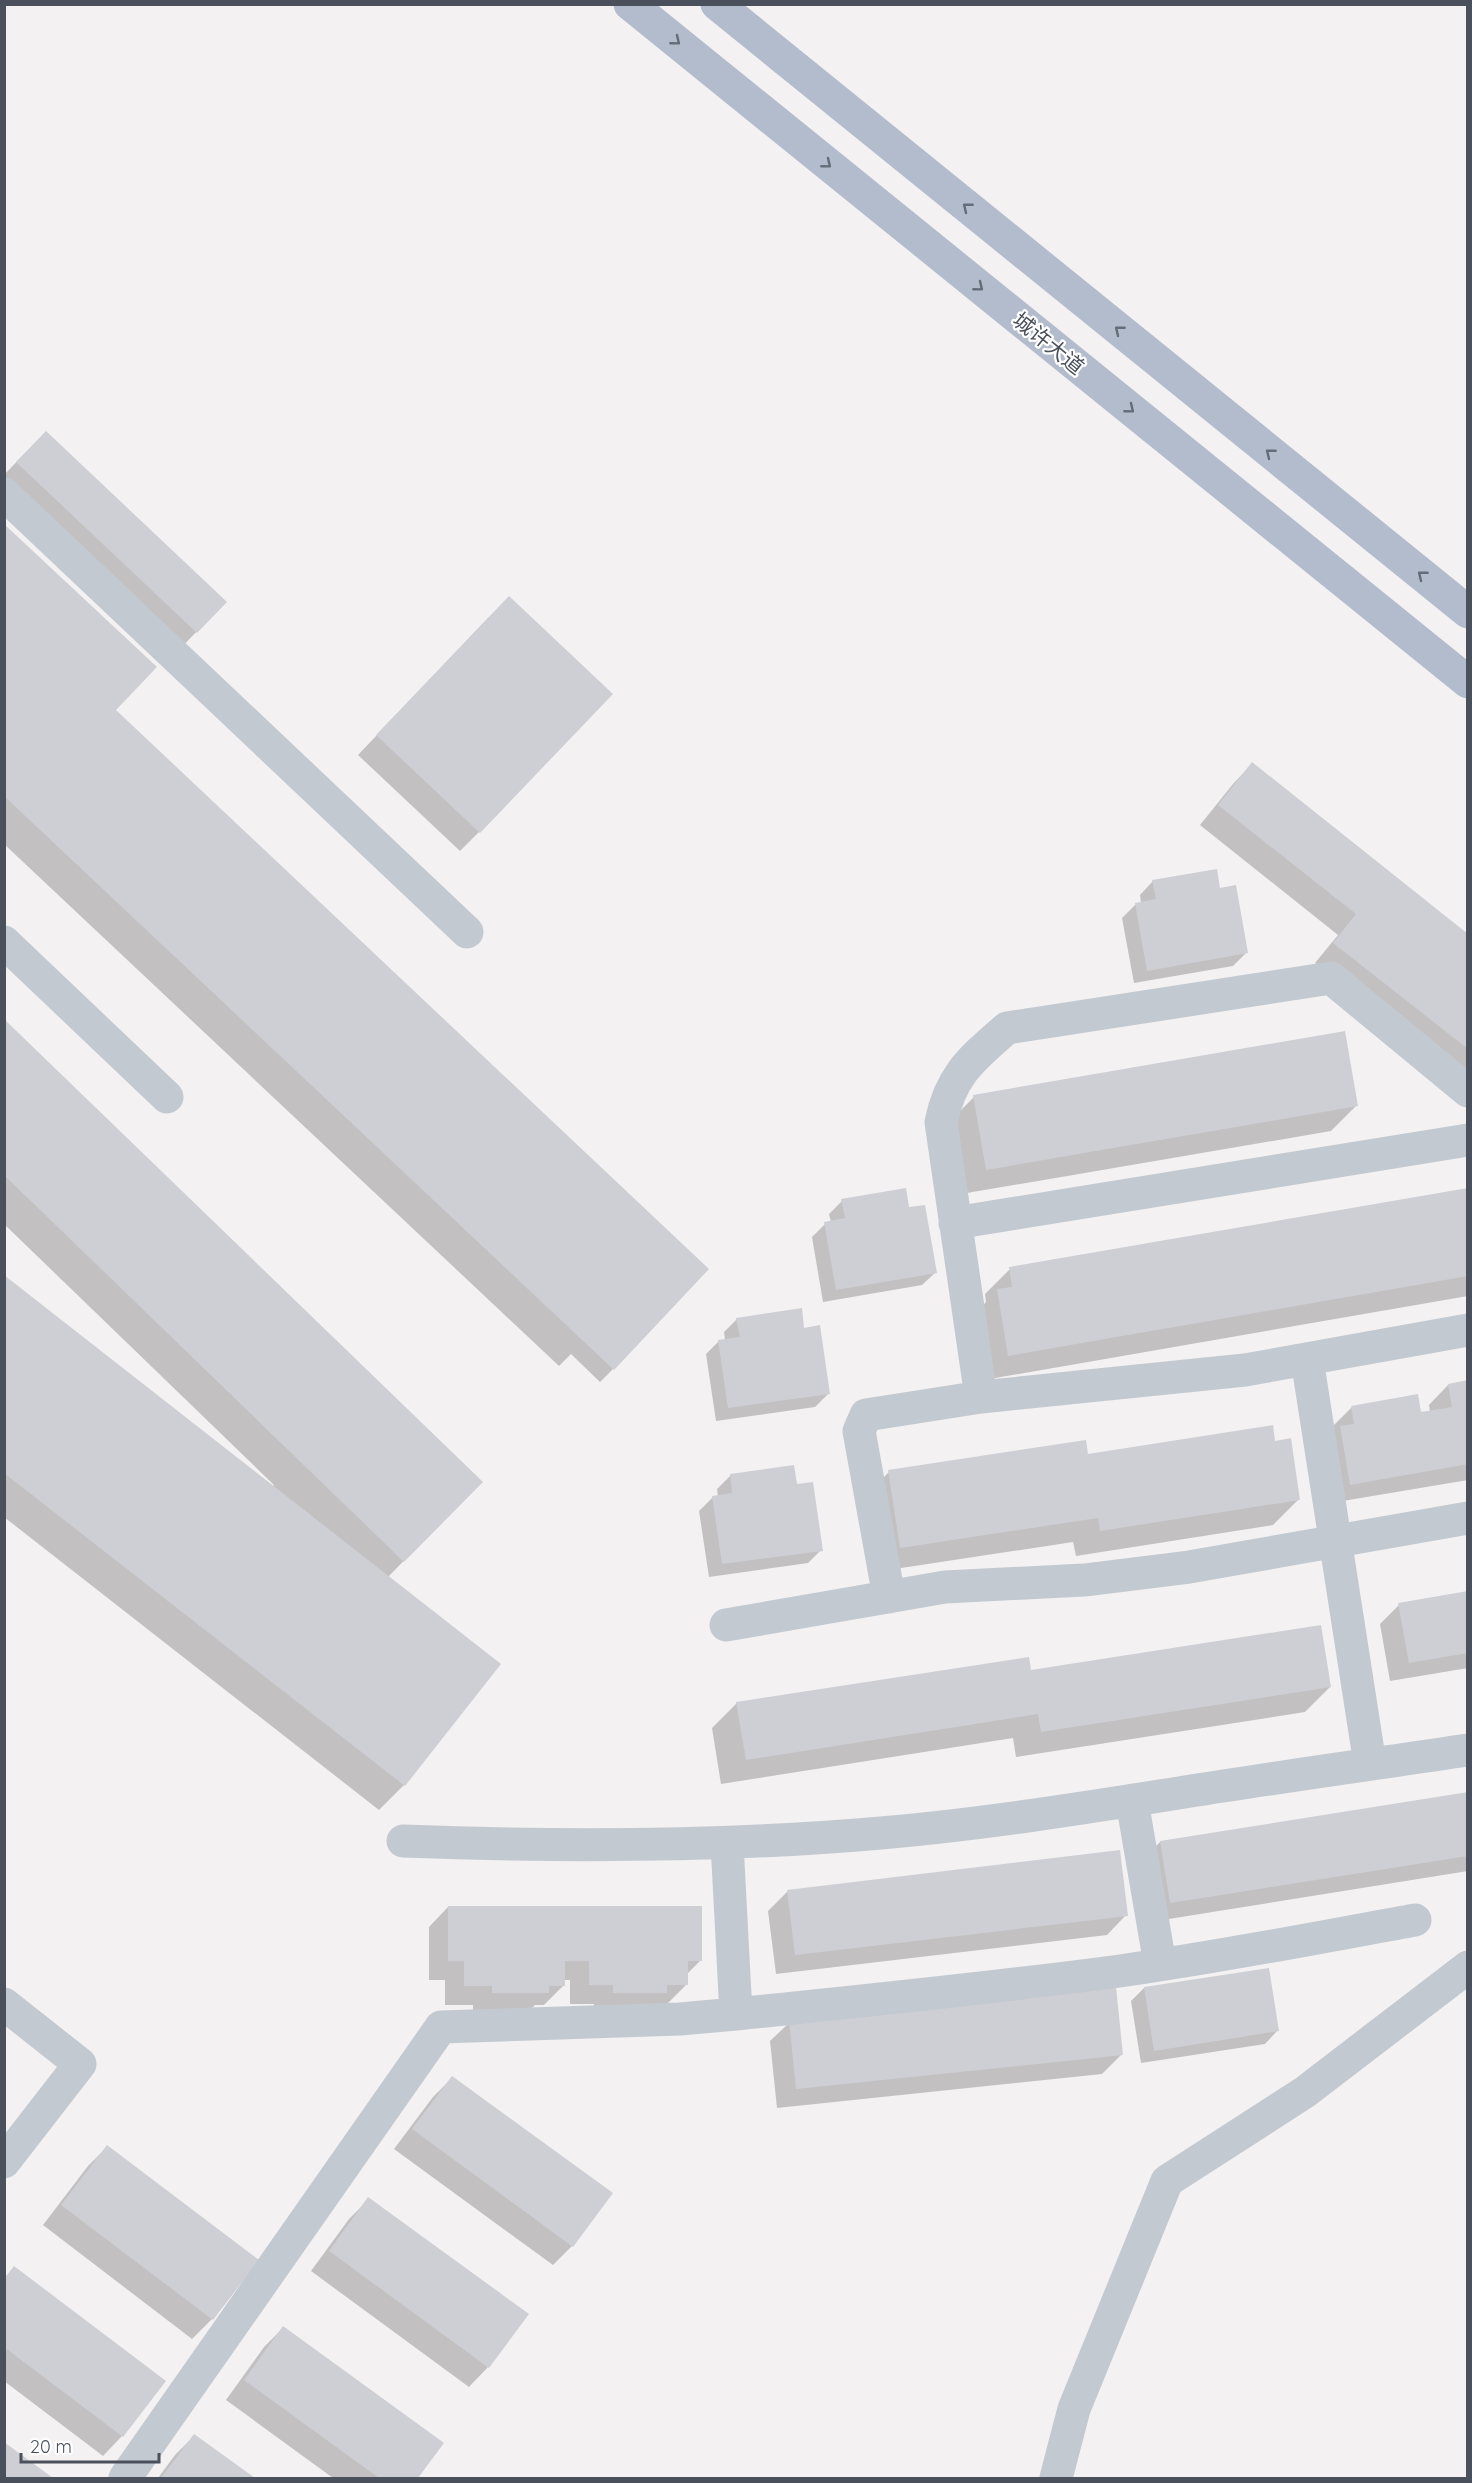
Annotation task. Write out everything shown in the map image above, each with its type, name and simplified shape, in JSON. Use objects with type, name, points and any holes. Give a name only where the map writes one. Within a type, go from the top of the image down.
[{"type":"main road","name":"城许大道","points":[[630,4],[1467,682]]},
{"type":"main road","points":[[717,4],[1467,612]]},
{"type":"street","points":[[4,494],[468,932]]},
{"type":"street","points":[[4,942],[167,1097]]},
{"type":"street","points":[[981,1397],[941,1122],[945,1104],[960,1072],[970,1059],[1007,1028],[1331,978],[1467,1091]]},
{"type":"street","points":[[955,1223],[1467,1140]]},
{"type":"street","points":[[889,1597],[860,1431],[866,1415],[981,1397],[1245,1370],[1467,1330]]},
{"type":"street","points":[[1307,1359],[1371,1764]]},
{"type":"street","points":[[726,1625],[945,1587],[1084,1580],[1189,1567],[1467,1518]]},
{"type":"street","points":[[403,1841],[511,1845],[727,1843],[881,1833],[1034,1816],[1467,1750]]},
{"type":"street","points":[[1132,1801],[1160,1964]]},
{"type":"street","points":[[727,1843],[736,2014]]},
{"type":"street","points":[[125,2478],[441,2027],[680,2019],[928,1995],[1267,1948],[1415,1920]]},
{"type":"street","points":[[1056,2478],[1074,2409],[1167,2181],[1305,2092],[1467,1967]]},
{"type":"street","points":[[4,2004],[80,2064],[4,2162]]},
{"type":"building","points":[[46,431],[227,602],[197,633],[16,462]]},
{"type":"building","points":[[4,524],[157,667],[116,710],[709,1269],[614,1370],[4,796]]},
{"type":"building","points":[[509,596],[613,694],[480,833],[376,735]]},
{"type":"building","points":[[1252,762],[1468,934],[1468,1049],[1333,943],[1356,914],[1218,805]]},
{"type":"building","points":[[1217,869],[1220,888],[1236,885],[1248,953],[1147,971],[1135,903],[1156,899],[1152,880]]},
{"type":"building","points":[[4,1019],[483,1482],[404,1562],[4,1175]]},
{"type":"building","points":[[1345,1031],[1358,1106],[986,1170],[973,1095]]},
{"type":"building","points":[[906,1188],[909,1207],[925,1205],[937,1273],[836,1290],[824,1222],[845,1218],[841,1199]]},
{"type":"building","points":[[1468,1188],[1468,1276],[1008,1356],[997,1289],[1012,1287],[1009,1267]]},
{"type":"building","points":[[4,1275],[501,1664],[405,1786],[4,1473]]},
{"type":"building","points":[[802,1308],[804,1328],[820,1325],[830,1394],[728,1408],[718,1340],[740,1337],[736,1318]]},
{"type":"building","points":[[1468,1380],[1468,1464],[1350,1485],[1340,1426],[1354,1424],[1351,1406],[1418,1394],[1421,1412],[1452,1407],[1448,1384]]},
{"type":"building","points":[[1273,1425],[1275,1441],[1291,1438],[1300,1500],[1100,1531],[1098,1518],[900,1548],[888,1470],[1086,1440],[1088,1454]]},
{"type":"building","points":[[794,1465],[797,1484],[813,1482],[823,1551],[722,1564],[712,1496],[732,1493],[730,1474]]},
{"type":"building","points":[[1468,1591],[1468,1653],[1409,1663],[1398,1603]]},
{"type":"building","points":[[1321,1625],[1331,1687],[1041,1732],[1038,1714],[746,1760],[736,1702],[1029,1657],[1031,1670]]},
{"type":"building","points":[[1468,1792],[1468,1856],[1170,1903],[1160,1841]]},
{"type":"building","points":[[1120,1850],[1128,1916],[795,1955],[787,1890]]},
{"type":"building","points":[[448,1906],[702,1906],[702,1961],[688,1961],[688,1985],[667,1985],[667,1993],[613,1993],[613,1985],[589,1985],[589,1961],[565,1961],[565,1986],[549,1986],[549,1993],[492,1993],[492,1986],[464,1986],[464,1961],[448,1961]]},
{"type":"building","points":[[1269,1968],[1279,2031],[1154,2051],[1144,1987]]},
{"type":"building","points":[[1116,1987],[1123,2055],[796,2089],[789,2020]]},
{"type":"building","points":[[452,2076],[613,2193],[573,2247],[412,2129]]},
{"type":"building","points":[[107,2145],[259,2260],[213,2320],[61,2205]]},
{"type":"building","points":[[368,2197],[529,2314],[489,2368],[329,2251]]},
{"type":"building","points":[[14,2266],[166,2381],[123,2437],[4,2347],[4,2279]]},
{"type":"building","points":[[283,2326],[444,2443],[418,2478],[379,2478],[244,2380]]},
{"type":"building","points":[[194,2434],[255,2478],[161,2478]]},
{"type":"building","points":[[4,2442],[53,2478],[4,2478]]}]
